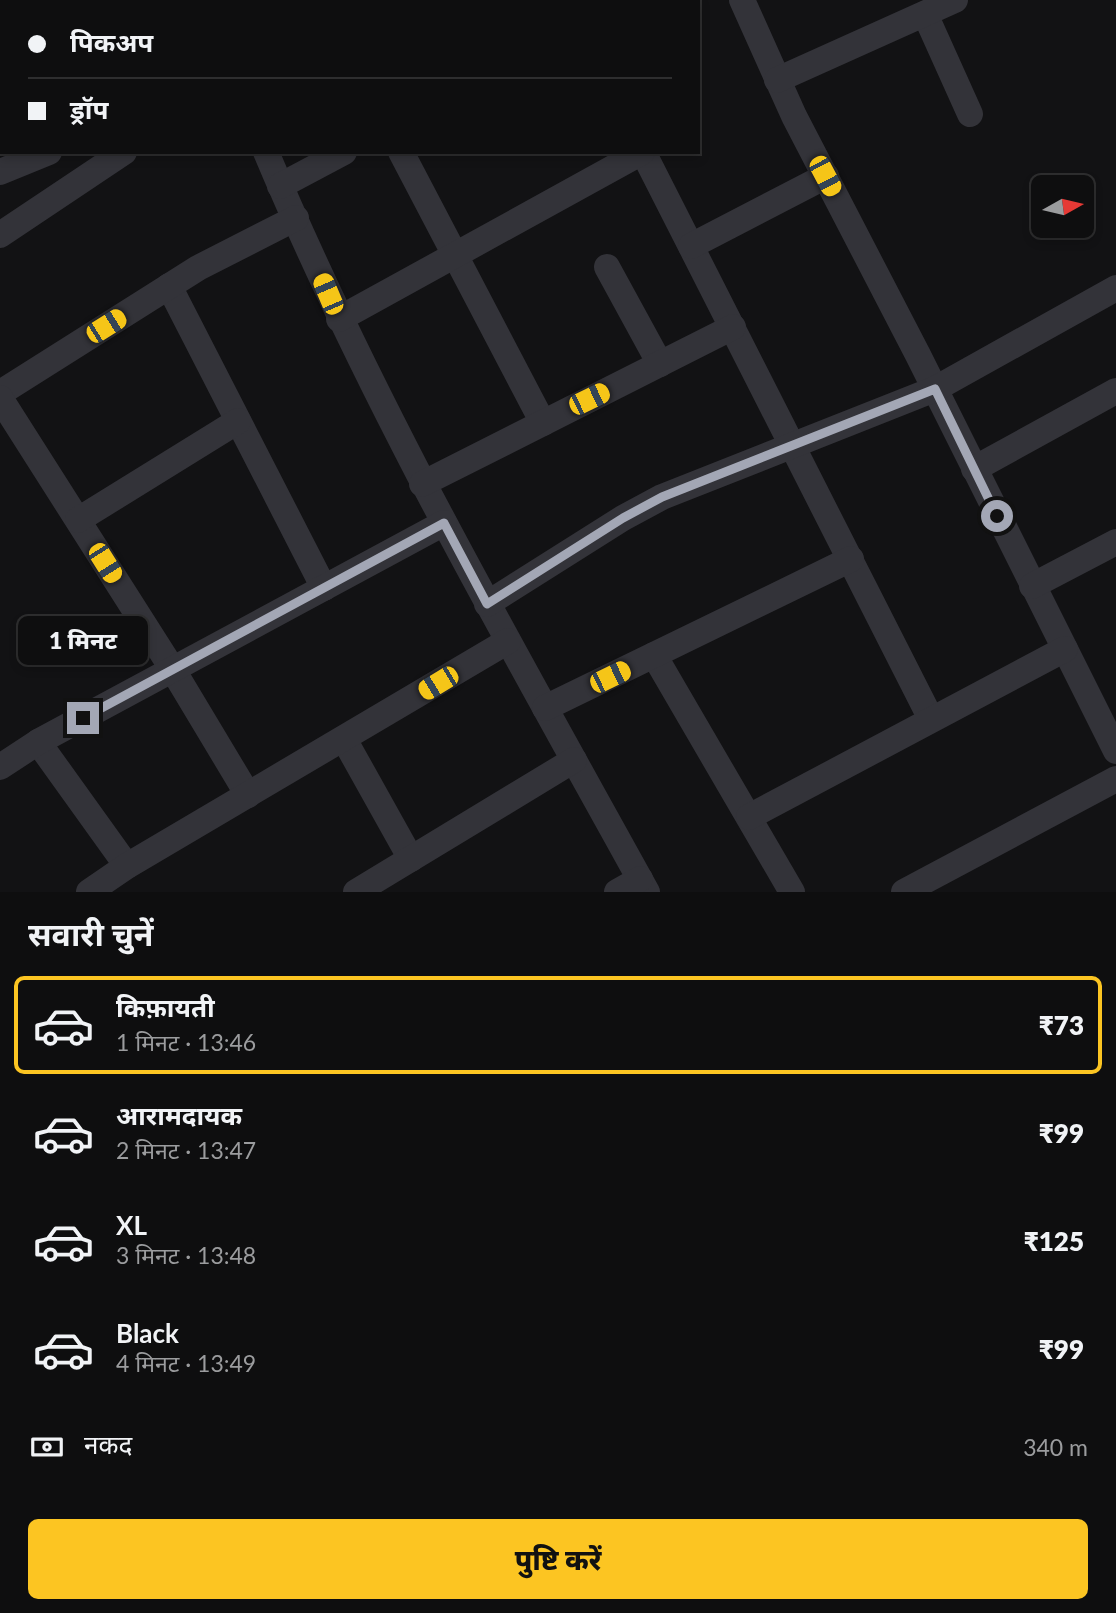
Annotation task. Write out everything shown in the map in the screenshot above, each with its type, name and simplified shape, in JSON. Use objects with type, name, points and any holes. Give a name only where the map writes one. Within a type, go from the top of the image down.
[{"type":"street","points":[[742,0],[825,176],[1116,751]]},
{"type":"street","points":[[778,80],[955,0]]},
{"type":"street","points":[[925,14],[970,114]]},
{"type":"street","points":[[0,172],[44,154]]},
{"type":"street","points":[[0,236],[121,154]]},
{"type":"street","points":[[267,154],[339,319],[422,484],[574,760],[635,888]]},
{"type":"street","points":[[280,186],[340,154]]},
{"type":"street","points":[[402,154],[542,423]]},
{"type":"street","points":[[339,319],[638,154]]},
{"type":"street","points":[[643,154],[931,719]]},
{"type":"street","points":[[691,246],[825,176]]},
{"type":"street","points":[[248,795],[173,670],[0,396],[169,286],[296,218]]},
{"type":"street","points":[[607,268],[660,364]]},
{"type":"street","points":[[169,286],[324,588]]},
{"type":"street","points":[[487,604],[623,518],[662,497],[935,389],[1116,288]]},
{"type":"street","points":[[422,484],[733,327]]},
{"type":"street","points":[[974,469],[1116,391]]},
{"type":"street","points":[[78,520],[238,421]]},
{"type":"street","points":[[0,767],[38,742],[444,523]]},
{"type":"street","points":[[1032,586],[1116,542]]},
{"type":"street","points":[[545,708],[851,559]]},
{"type":"street","points":[[89,892],[127,866],[508,641]]},
{"type":"street","points":[[748,817],[1065,649]]},
{"type":"street","points":[[654,656],[792,892]]},
{"type":"street","points":[[344,738],[411,859]]},
{"type":"street","points":[[38,742],[127,866]]},
{"type":"street","points":[[356,892],[574,760]]},
{"type":"street","points":[[904,892],[1116,779]]},
{"type":"route","points":[[83,718],[444,523],[487,604],[623,518],[662,497],[891,409],[935,389],[997,516]]}]
